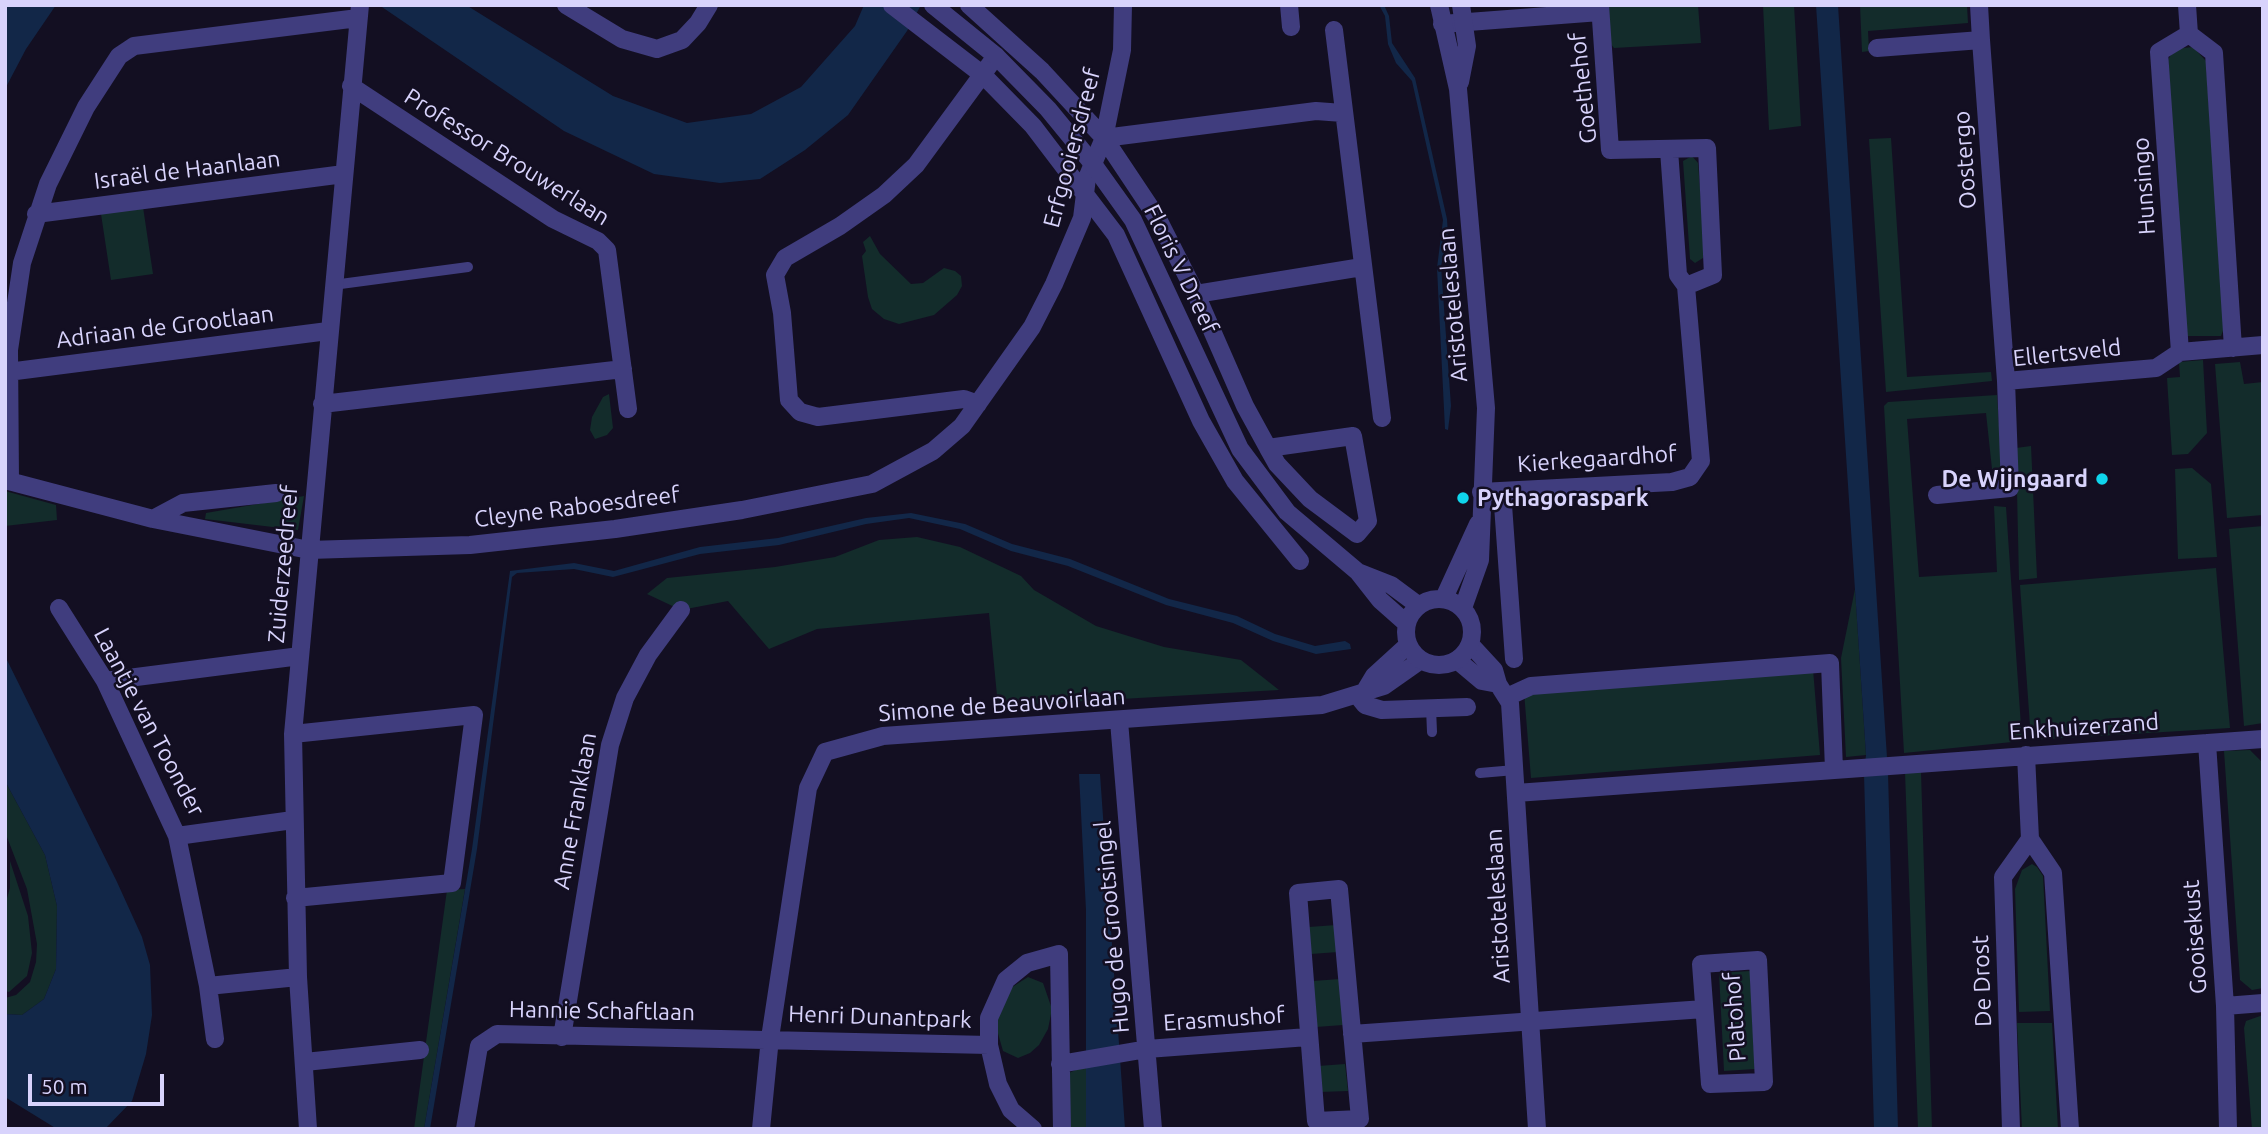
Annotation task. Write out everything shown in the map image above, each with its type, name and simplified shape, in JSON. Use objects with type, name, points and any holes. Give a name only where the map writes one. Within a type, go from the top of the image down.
[{"type":"street","points":[[566,5],[622,39],[657,49],[682,40],[698,23],[709,5]]},
{"type":"street","name":"Floris V Dreef","points":[[892,5],[983,75],[1034,127],[1085,194],[1115,235],[1201,421],[1235,481],[1300,561]]},
{"type":"street","name":"Floris V Dreef","points":[[969,5],[1042,71],[1104,138],[1158,219],[1196,294],[1245,406],[1268,448],[1277,464],[1310,499],[1357,534],[1368,521],[1353,436],[1268,448]]},
{"type":"street","name":"Erfgooiersdreef","points":[[978,404],[1032,327],[1082,218],[1093,164],[1104,138],[1122,50],[1123,5]]},
{"type":"street","points":[[1289,5],[1291,27]]},
{"type":"street","name":"Aristoteleslaan","points":[[1439,5],[1458,89],[1486,408],[1480,560],[1463,608]]},
{"type":"street","name":"Oostergo","points":[[1979,5],[2006,381]]},
{"type":"street","points":[[2187,5],[2189,34],[2214,52],[2233,348]]},
{"type":"street","name":"Floris V Dreef","points":[[934,6],[996,56],[1093,164],[1133,220],[1240,449],[1287,512],[1358,572],[1380,600],[1406,623]]},
{"type":"street","name":"Goethehof","points":[[1442,24],[1463,14],[1600,8],[1610,150],[1707,148],[1713,275],[1686,286]]},
{"type":"street","points":[[8,480],[8,372],[16,291],[36,214],[86,107],[127,49],[359,12]]},
{"type":"street","name":"Zuiderzeedreef","points":[[308,1129],[295,898],[293,734],[359,12]]},
{"type":"street","name":"Aristoteleslaan","points":[[1458,89],[1467,46],[1463,14]]},
{"type":"street","points":[[1334,30],[1381,418]]},
{"type":"street","name":"Hunsingo","points":[[2180,352],[2159,52],[2189,34]]},
{"type":"street","points":[[1877,48],[1981,40]]},
{"type":"street","points":[[978,404],[964,399],[818,416],[800,412],[789,400],[782,313],[775,275],[785,258],[862,211],[916,165],[996,56]]},
{"type":"street","name":"Professor Brouwerlaan","points":[[351,86],[553,219],[598,241],[607,250],[628,409]]},
{"type":"street","points":[[1104,138],[1316,111],[1343,113]]},
{"type":"street","name":"Kierkegaardhof","points":[[1481,492],[1672,482],[1690,477],[1700,461],[1686,286],[1678,275],[1669,150]]},
{"type":"street","name":"Israël de Haanlaan","points":[[36,214],[344,174]]},
{"type":"street","points":[[1196,294],[1362,267]]},
{"type":"street","name":"Adriaan de Grootlaan","points":[[8,372],[328,331]]},
{"type":"street","name":"Ellertsveld","points":[[1937,495],[2010,488],[2006,381],[2156,368],[2180,352],[2263,345]]},
{"type":"street","points":[[322,404],[623,369]]},
{"type":"street","name":"Cleyne Raboesdreef","points":[[8,480],[153,519],[309,550],[470,545],[615,529],[741,510],[872,484],[933,451],[962,426],[978,404]]},
{"type":"street","points":[[1502,491],[1514,659]]},
{"type":"street","points":[[153,519],[183,503],[276,493]]},
{"type":"street","name":"Aristoteleslaan","points":[[1444,598],[1481,517]]},
{"type":"street","name":"Floris V Dreef","points":[[1358,572],[1391,585],[1418,605]]},
{"type":"street","points":[[1444,598],[1463,608],[1472,625],[1470,644],[1457,660],[1439,665],[1421,660],[1408,645],[1406,623],[1418,605],[1430,599],[1444,598]]},
{"type":"street","name":"Laantje van Toonder","points":[[59,608],[105,681],[177,836],[293,820]]},
{"type":"street","name":"Anne Franklaan","points":[[562,1037],[610,745],[625,698],[648,655],[681,610]]},
{"type":"street","name":"Aristoteleslaan","points":[[1470,644],[1494,670],[1502,691],[1514,770],[1537,1129]]},
{"type":"street","points":[[1408,645],[1374,676],[1361,693],[1365,705],[1382,710],[1467,707]]},
{"type":"street","points":[[105,681],[300,656]]},
{"type":"street","name":"Simone de Beauvoirlaan","points":[[761,1129],[770,1038],[808,788],[825,752],[883,736],[1297,709],[1322,705],[1384,686],[1421,660]]},
{"type":"street","points":[[1457,660],[1482,681],[1502,691],[1531,686],[1830,663],[1835,771],[1516,793]]},
{"type":"street","points":[[293,734],[474,715],[452,883],[295,898]]},
{"type":"street","name":"Hugo de Grootsingel","points":[[1119,720],[1153,1129]]},
{"type":"street","name":"Enkhuizerzand","points":[[1835,771],[1909,763],[2263,740]]},
{"type":"street","name":"Gooisekust","points":[[2207,743],[2225,1006],[2228,1129]]},
{"type":"street","points":[[2026,755],[2030,839],[2053,873],[2070,1129]]},
{"type":"street","points":[[177,836],[208,986],[215,1039]]},
{"type":"street","name":"De Drost","points":[[2011,1129],[2003,877],[2030,839]]},
{"type":"street","name":"Erasmushof","points":[[1339,889],[1360,1119],[1316,1121],[1308,1037],[1298,892],[1339,889]]},
{"type":"street","name":"Henri Dunantpark","points":[[1033,1129],[1011,1110],[998,1084],[989,1045],[989,1018],[1006,980],[1027,963],[1059,954],[1062,1129]]},
{"type":"street","name":"Platohof","points":[[1758,960],[1764,1082],[1710,1084],[1704,1009],[1701,964],[1758,960]]},
{"type":"street","points":[[208,986],[298,977]]},
{"type":"street","points":[[2225,1006],[2263,1003]]},
{"type":"street","name":"Platohof","points":[[1530,1020],[1704,1009]]},
{"type":"street","points":[[1352,1034],[1530,1020]]},
{"type":"street","name":"Hannie Schaftlaan","points":[[465,1129],[479,1046],[497,1034],[770,1038]]},
{"type":"street","name":"Erasmushof","points":[[1060,1064],[1123,1051],[1308,1037]]},
{"type":"street","name":"Henri Dunantpark","points":[[770,1038],[989,1045]]},
{"type":"street","points":[[305,1062],[420,1050]]},
{"type":"lane","points":[[333,285],[468,267]]},
{"type":"lane","points":[[1431,708],[1432,732]]},
{"type":"lane","points":[[1480,773],[1514,770]]},
{"type":"green space","points":[[1607,5],[1698,5],[1701,43],[1614,48],[1610,43]]},
{"type":"green space","points":[[1763,5],[1794,5],[1801,126],[1769,130]]},
{"type":"green space","points":[[1860,5],[1967,5],[1968,23],[1868,31],[1869,51],[1862,52]]},
{"type":"green space","points":[[2193,47],[2206,61],[2224,328],[2221,336],[2185,336],[2168,60],[2174,49]]},
{"type":"green space","points":[[1891,138],[1907,377],[1991,372],[1992,381],[1886,392],[1869,139]]},
{"type":"green space","points":[[1692,156],[1698,163],[1705,250],[1703,258],[1695,263],[1690,259],[1683,161]]},
{"type":"green space","points":[[143,207],[153,274],[111,280],[101,214]]},
{"type":"green space","points":[[870,236],[880,254],[911,284],[923,283],[944,268],[955,271],[961,276],[962,286],[957,295],[934,315],[899,324],[884,319],[872,309],[868,297],[862,256],[866,251],[863,242]]},
{"type":"green space","points":[[2203,360],[2207,433],[2188,454],[2172,455],[2167,378],[2180,377],[2179,362]]},
{"type":"green space","points":[[2240,362],[2244,384],[2263,382],[2263,515],[2227,518],[2215,364]]},
{"type":"green space","points":[[609,394],[613,428],[607,435],[595,439],[590,430],[592,417],[603,397]]},
{"type":"green space","points":[[1997,395],[2002,469],[1992,469],[1986,413],[1907,419],[1919,577],[1997,572],[1994,506],[2006,507],[2022,741],[1904,753],[1884,406],[1888,402]]},
{"type":"green space","points":[[2031,446],[2037,578],[2019,580],[2016,448]]},
{"type":"green space","points":[[2192,468],[2211,484],[2217,557],[2178,559],[2175,469]]},
{"type":"green space","points":[[5,491],[56,505],[57,520],[5,526]]},
{"type":"green space","points":[[304,496],[298,530],[205,519],[206,513]]},
{"type":"green space","points":[[2263,526],[2263,723],[2244,726],[2229,529]]},
{"type":"green space","points":[[917,537],[960,547],[1021,576],[1034,590],[1096,626],[1164,647],[1241,660],[1279,690],[998,706],[989,613],[817,629],[769,649],[728,601],[681,610],[647,594],[667,578],[775,567],[835,557],[879,540]]},
{"type":"green space","points":[[2216,568],[2230,728],[2031,740],[2020,585]]},
{"type":"green space","points":[[1855,589],[1866,755],[1846,757],[1841,658]]},
{"type":"green space","points":[[1813,669],[1820,755],[1531,778],[1524,692]]},
{"type":"green space","points":[[2250,750],[2262,762],[2263,778],[2263,988],[2252,990],[2240,980],[2224,751]]},
{"type":"green space","points":[[1905,772],[1921,772],[1932,1129],[1918,1129]]},
{"type":"green space","points":[[5,781],[45,855],[57,906],[56,969],[44,999],[22,1015],[5,1014],[5,998],[16,995],[30,982],[36,962],[37,944],[27,889],[5,832]]},
{"type":"green space","points":[[10,861],[28,916],[32,953],[27,976],[9,992],[5,991],[5,905],[10,888]]},
{"type":"green space","points":[[2032,864],[2043,876],[2050,1011],[2019,1012],[2015,889],[2022,870]]},
{"type":"green space","points":[[465,889],[424,1129],[414,1129],[447,890]]},
{"type":"green space","points":[[1336,925],[1338,952],[1311,954],[1309,927]]},
{"type":"green space","points":[[1750,971],[1755,1069],[1724,1071],[1719,973]]},
{"type":"green space","points":[[1028,977],[1043,983],[1052,1009],[1048,1029],[1039,1045],[1018,1058],[1003,1051],[995,1023],[1006,991]]},
{"type":"green space","points":[[1340,979],[1343,1025],[1316,1027],[1313,981]]},
{"type":"green space","points":[[2263,1015],[2263,1129],[2252,1129],[2244,1028],[2246,1021]]},
{"type":"green space","points":[[2017,1023],[2052,1023],[2058,1129],[2022,1129]]},
{"type":"green space","points":[[1345,1064],[1348,1091],[1320,1092],[1318,1066]]},
{"type":"green space","points":[[1086,1065],[1086,1129],[1069,1129],[1069,1073]]},
{"type":"water","points":[[5,5],[56,5],[26,49],[5,89]]},
{"type":"water","points":[[379,5],[466,5],[613,96],[687,123],[751,114],[801,87],[855,26],[864,5],[921,5],[907,31],[848,115],[805,150],[760,179],[720,183],[654,174],[564,131]]},
{"type":"water","points":[[1379,5],[1384,5],[1389,16],[1392,43],[1415,78],[1447,219],[1448,236],[1441,266],[1451,406],[1448,430],[1445,429],[1437,268],[1443,220],[1412,81],[1396,63],[1388,44],[1385,16]]},
{"type":"water","points":[[1816,5],[1838,5],[1888,773],[1898,1129],[1874,1129],[1864,774],[1866,755]]},
{"type":"water","points":[[911,513],[965,524],[1012,544],[1070,559],[1169,599],[1237,616],[1275,634],[1315,646],[1345,641],[1350,644],[1351,649],[1316,654],[1273,641],[1233,623],[1166,605],[1068,566],[1011,551],[960,529],[909,518],[866,524],[779,545],[700,554],[613,577],[574,569],[517,573],[512,577],[477,849],[430,1129],[424,1129],[472,849],[510,571],[574,563],[614,571],[700,547],[778,538],[866,518]]},
{"type":"water","points":[[5,656],[117,882],[142,937],[150,965],[152,1015],[146,1054],[132,1101],[105,1129],[57,1129],[5,1097],[5,1014],[22,1015],[44,999],[56,969],[57,906],[45,855],[5,781]]},
{"type":"water","points":[[1079,774],[1100,774],[1125,1129],[1086,1129],[1086,910]]},
{"type":"place","name":"De Wijngaard","points":[[2102,479]]},
{"type":"place","name":"Pythagoraspark","points":[[1463,498]]}]
